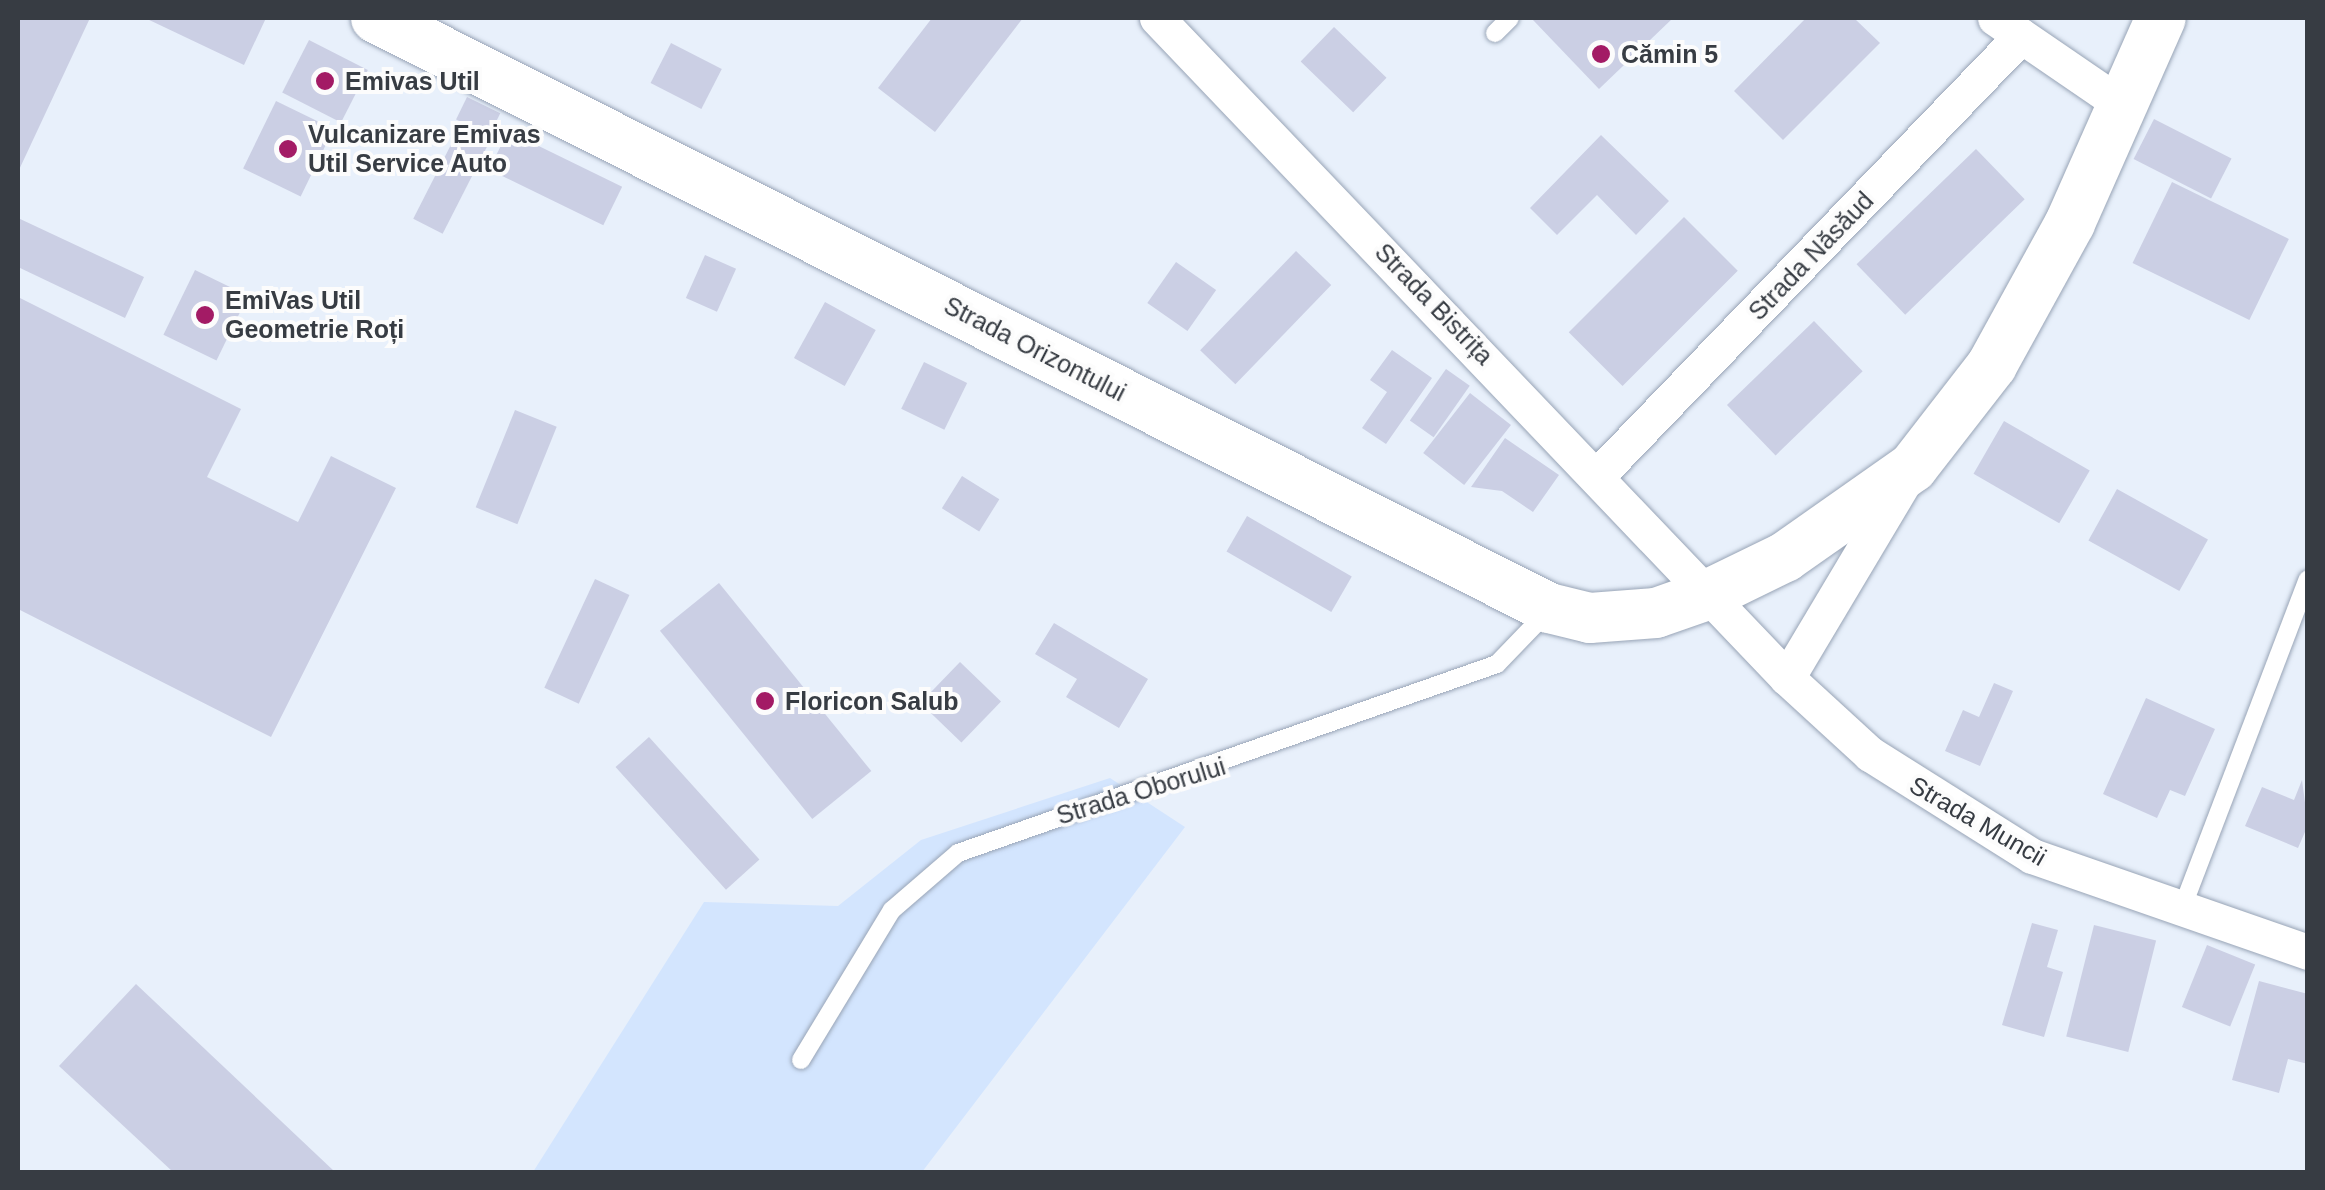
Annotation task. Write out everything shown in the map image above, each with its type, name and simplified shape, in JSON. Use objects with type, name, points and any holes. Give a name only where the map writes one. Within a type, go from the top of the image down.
[{"type":"main road","name":"Strada Orizontului","points":[[376,18],[1549,608],[1623,618],[1707,595],[1785,557],[1913,467],[1992,365],[2122,105],[2161,18]]},
{"type":"street","name":"Strada Bistrița","points":[[1157,18],[1599,474],[1707,595]]},
{"type":"street","name":"Strada Năsăud","points":[[1599,474],[2008,27]]},
{"type":"street","points":[[2008,27],[2122,105]]},
{"type":"street","points":[[1787,678],[1913,467]]},
{"type":"street","name":"Strada Muncii","points":[[1707,595],[1787,678],[1870,754],[1974,824],[2032,856],[2308,952]]},
{"type":"lane","points":[[1494,33],[1510,18]]},
{"type":"lane","points":[[2181,911],[2308,580]]},
{"type":"lane","name":"Strada Oborului","points":[[801,1060],[892,910],[958,853],[1497,664],[1549,608]]},
{"type":"shaded area","points":[[1110,778],[1185,827],[922,1172],[533,1172],[704,902],[838,906],[921,840]]},
{"type":"building","points":[[18,18],[90,18],[18,172]]},
{"type":"building","points":[[145,18],[266,18],[244,65]]},
{"type":"building","points":[[932,18],[1023,18],[935,132],[878,88]]},
{"type":"building","name":"Cămin 5","points":[[1535,18],[1673,18],[1599,89],[1533,20]]},
{"type":"building","points":[[1806,18],[1854,18],[1880,43],[1783,140],[1734,91]]},
{"type":"building","points":[[1334,27],[1387,78],[1353,112],[1301,62]]},
{"type":"building","name":"Emivas Util","points":[[309,40],[368,70],[341,123],[282,93]]},
{"type":"building","points":[[671,43],[722,69],[701,109],[651,83]]},
{"type":"building","points":[[467,97],[500,113],[489,136],[456,119]]},
{"type":"building","name":"Vulcanizare Emivas Util Service Auto","points":[[276,101],[334,129],[301,196],[243,168]]},
{"type":"building","points":[[2154,119],[2232,158],[2211,199],[2134,159]]},
{"type":"building","points":[[460,127],[489,142],[443,234],[413,219]]},
{"type":"building","points":[[508,131],[622,187],[603,225],[489,170]]},
{"type":"building","points":[[1601,135],[1669,201],[1636,235],[1597,195],[1557,235],[1530,208]]},
{"type":"building","points":[[1976,149],[2025,199],[1905,315],[1857,264]]},
{"type":"building","points":[[2172,182],[2289,239],[2249,320],[2133,263]]},
{"type":"building","points":[[1684,217],[1738,271],[1622,386],[1569,332]]},
{"type":"building","points":[[18,218],[144,277],[125,318],[18,267]]},
{"type":"building","points":[[1296,251],[1331,285],[1235,384],[1200,350]]},
{"type":"building","points":[[705,255],[736,269],[717,312],[686,298]]},
{"type":"building","points":[[1176,262],[1216,290],[1187,331],[1147,303]]},
{"type":"building","name":"EmiVas Util Geometrie Roți","points":[[195,270],[248,296],[216,361],[163,335]]},
{"type":"building","points":[[18,297],[241,409],[207,477],[298,522],[331,456],[396,488],[271,737],[18,609]]},
{"type":"building","points":[[825,302],[876,330],[845,386],[794,358]]},
{"type":"building","points":[[1814,321],[1863,371],[1776,455],[1727,405]]},
{"type":"building","points":[[1392,350],[1432,378],[1386,444],[1362,428],[1387,392],[1370,380]]},
{"type":"building","points":[[924,362],[967,383],[944,430],[901,409]]},
{"type":"building","points":[[1446,369],[1470,386],[1434,437],[1410,421]]},
{"type":"building","points":[[1470,393],[1511,425],[1464,485],[1423,453]]},
{"type":"building","points":[[515,410],[557,427],[517,524],[476,507]]},
{"type":"building","points":[[2004,421],[2090,470],[2059,523],[1974,474]]},
{"type":"building","points":[[1505,438],[1559,475],[1533,512],[1502,491],[1471,487]]},
{"type":"building","points":[[962,476],[999,499],[979,532],[942,508]]},
{"type":"building","points":[[2117,489],[2208,539],[2179,591],[2088,541]]},
{"type":"building","points":[[1247,516],[1352,576],[1331,612],[1226,552]]},
{"type":"building","points":[[595,579],[629,595],[579,704],[544,688]]},
{"type":"building","name":"Floricon Salub","points":[[719,583],[871,771],[812,819],[660,631]]},
{"type":"building","points":[[1054,623],[1148,679],[1119,728],[1066,697],[1077,679],[1035,654]]},
{"type":"building","points":[[960,662],[1001,702],[961,743],[920,703]]},
{"type":"building","points":[[1994,683],[2013,691],[1980,766],[1945,751],[1963,710],[1979,717]]},
{"type":"building","points":[[2146,698],[2215,729],[2185,796],[2170,790],[2157,818],[2103,794]]},
{"type":"building","points":[[649,737],[759,860],[726,890],[616,767]]},
{"type":"building","points":[[2302,780],[2308,825],[2298,848],[2245,826],[2262,787],[2294,800]]},
{"type":"building","points":[[2032,923],[2058,930],[2047,967],[2063,972],[2044,1037],[2002,1025]]},
{"type":"building","points":[[2094,925],[2156,940],[2128,1052],[2066,1037]]},
{"type":"building","points":[[2207,945],[2255,964],[2230,1027],[2182,1007]]},
{"type":"building","points":[[2259,981],[2308,994],[2308,1064],[2288,1059],[2279,1093],[2232,1080]]},
{"type":"building","points":[[136,984],[335,1172],[173,1172],[59,1066]]},
{"type":"place","name":"Cămin 5","points":[[1601,54]]},
{"type":"place","name":"Emivas Util","points":[[325,81]]},
{"type":"place","name":"Vulcanizare Emivas Util Service Auto","points":[[288,149]]},
{"type":"place","name":"EmiVas Util Geometrie Roți","points":[[205,315]]},
{"type":"place","name":"Floricon Salub","points":[[765,701]]}]
